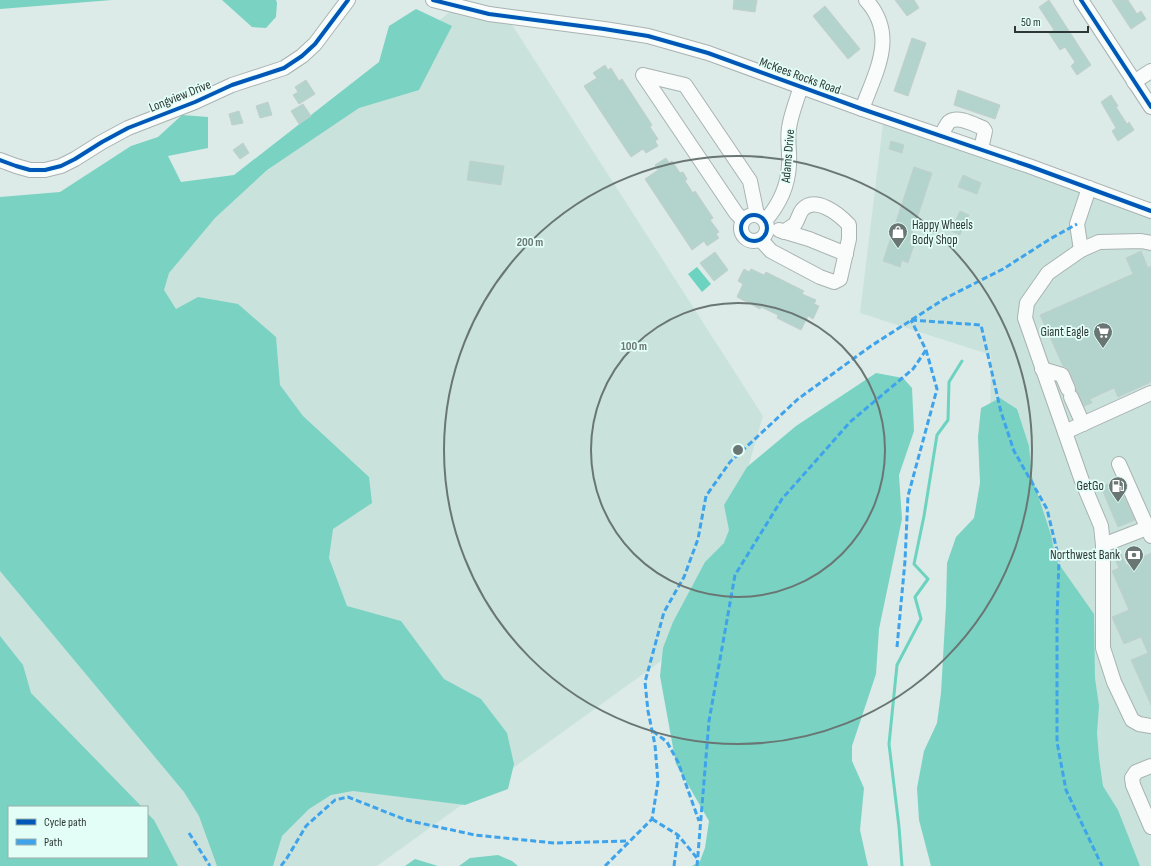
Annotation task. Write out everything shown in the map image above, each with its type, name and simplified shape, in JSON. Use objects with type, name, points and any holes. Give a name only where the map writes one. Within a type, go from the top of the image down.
[{"type":"street","name":"Longview Drive","points":[[0,160],[30,170],[45,170],[61,166],[128,128],[195,102],[232,85],[284,68],[302,56],[314,44],[348,0]]},
{"type":"street","name":"McKees Rocks Road","points":[[433,0],[489,14],[648,36],[708,53],[862,109],[981,149],[1151,211]]},
{"type":"street","points":[[862,109],[882,50],[883,33],[879,20],[872,7],[866,0]]},
{"type":"street","points":[[1081,0],[1151,107]]},
{"type":"street","points":[[1134,82],[1151,71]]},
{"type":"street","points":[[743,220],[736,213],[643,75],[685,85],[750,181],[763,221]]},
{"type":"street","name":"Adams Drive","points":[[761,240],[764,236],[763,221],[774,212],[782,198],[787,183],[789,166],[789,128],[794,106],[801,86]]},
{"type":"street","points":[[941,136],[949,122],[960,120],[983,128],[985,131],[981,149]]},
{"type":"street","points":[[1081,250],[1077,224],[1089,188]]},
{"type":"street","points":[[784,232],[794,225],[802,211],[808,205],[816,204],[841,216],[849,225],[849,239],[846,254],[840,279],[834,282],[820,277],[771,251],[761,240],[750,241],[746,239],[740,230],[743,220],[747,216],[763,221],[784,232],[810,239],[846,254]]},
{"type":"street","points":[[1151,243],[1141,240],[1099,242],[1081,250],[1048,273],[1027,303],[1024,318],[1082,481],[1101,526],[1104,545],[1103,648],[1114,682],[1132,720],[1139,724],[1151,726]]},
{"type":"street","points":[[1042,369],[1062,375],[1083,424]]},
{"type":"street","points":[[1065,432],[1151,393]]},
{"type":"street","points":[[1104,545],[1149,532],[1119,464]]},
{"type":"street","points":[[1151,766],[1136,772],[1132,778],[1133,785],[1151,827]]},
{"type":"shaded area","points":[[0,0],[112,0],[0,9]]},
{"type":"shaded area","points":[[222,0],[276,0],[276,17],[266,28],[252,27]]},
{"type":"shaded area","points":[[456,7],[507,17],[763,416],[700,633],[377,866],[0,866],[0,373]]},
{"type":"shaded area","points":[[416,9],[452,26],[419,90],[359,108],[267,170],[215,218],[169,273],[164,290],[176,309],[198,297],[238,304],[276,337],[280,385],[303,416],[369,477],[372,503],[333,529],[329,558],[347,606],[401,621],[444,679],[481,699],[507,733],[514,764],[508,789],[465,805],[353,791],[331,795],[309,809],[282,836],[273,866],[217,866],[199,816],[184,792],[0,571],[0,197],[60,192],[131,146],[158,137],[182,115],[208,117],[208,148],[168,156],[181,182],[234,175],[379,62],[389,26]]},
{"type":"shaded area","points":[[884,116],[1151,211],[1151,866],[1108,866],[989,588],[991,355],[860,313]]},
{"type":"shaded area","points":[[697,267],[711,284],[702,292],[688,274]]},
{"type":"shaded area","points":[[876,373],[903,378],[912,388],[914,431],[899,475],[902,519],[879,629],[876,674],[852,746],[852,761],[864,788],[860,830],[868,866],[692,866],[700,861],[705,848],[709,821],[676,764],[660,676],[663,648],[673,622],[705,562],[724,543],[729,530],[724,505],[747,467],[796,426]]},
{"type":"shaded area","points":[[1000,398],[1017,409],[1029,446],[1032,477],[1051,535],[1056,560],[1094,614],[1095,678],[1099,706],[1097,733],[1103,786],[1118,810],[1140,866],[931,866],[919,820],[917,788],[924,751],[937,723],[941,693],[947,563],[956,537],[974,518],[980,483],[978,437],[981,408]]},
{"type":"shaded area","points":[[0,636],[23,665],[31,693],[141,806],[8,806],[8,858],[148,858],[148,814],[154,820],[178,866],[0,866]]},
{"type":"shaded area","points":[[498,855],[512,861],[518,866],[459,866],[470,858]]},
{"type":"shaded area","points":[[415,859],[438,866],[405,866]]},
{"type":"building","points":[[734,0],[757,0],[755,12],[733,9]]},
{"type":"building","points":[[895,0],[914,0],[919,8],[907,16]]},
{"type":"building","points":[[1049,0],[1091,65],[1077,75],[1071,66],[1075,62],[1065,47],[1060,50],[1049,33],[1054,30],[1039,7]]},
{"type":"building","points":[[1112,0],[1128,0],[1137,14],[1141,11],[1146,19],[1131,29]]},
{"type":"building","points":[[825,6],[860,49],[848,59],[813,16]]},
{"type":"building","points":[[912,38],[926,43],[908,96],[894,91]]},
{"type":"building","points":[[605,65],[608,70],[611,68],[619,81],[622,79],[652,125],[650,127],[658,139],[655,141],[658,146],[646,153],[643,149],[631,157],[584,86],[597,78],[593,73]]},
{"type":"building","points":[[306,80],[315,94],[299,104],[293,95],[298,92],[295,87]]},
{"type":"building","points":[[958,90],[1000,105],[995,119],[954,105]]},
{"type":"building","points":[[1111,95],[1118,106],[1116,107],[1127,124],[1129,122],[1134,130],[1118,141],[1112,131],[1116,128],[1101,102]]},
{"type":"building","points":[[268,102],[272,115],[260,118],[256,106]]},
{"type":"building","points":[[303,104],[311,116],[299,124],[291,111]]},
{"type":"building","points":[[239,111],[243,123],[232,125],[229,114]]},
{"type":"building","points":[[891,141],[904,145],[902,153],[889,149]]},
{"type":"building","points":[[243,143],[249,153],[240,159],[233,150]]},
{"type":"building","points":[[666,158],[669,163],[672,161],[680,173],[683,172],[687,179],[685,181],[693,193],[695,191],[713,218],[710,220],[719,232],[716,234],[719,238],[707,246],[704,241],[692,250],[645,179],[658,170],[655,165]]},
{"type":"building","points":[[470,161],[504,166],[501,185],[467,180]]},
{"type":"building","points":[[914,167],[932,173],[909,243],[914,245],[908,263],[902,260],[900,267],[883,261]]},
{"type":"building","points":[[963,175],[981,183],[977,194],[958,187]]},
{"type":"building","points":[[960,211],[969,215],[960,235],[951,231]]},
{"type":"building","name":"Giant Eagle","points":[[1141,251],[1148,268],[1151,266],[1151,382],[1118,397],[1114,388],[1090,399],[1092,403],[1084,406],[1076,390],[1076,386],[1070,372],[1063,366],[1040,315],[1133,274],[1126,258]]},
{"type":"building","points":[[715,252],[728,270],[714,281],[700,263]]},
{"type":"building","points":[[744,269],[749,272],[751,269],[764,275],[766,272],[804,291],[802,294],[816,300],[814,304],[819,306],[813,319],[808,316],[801,330],[777,318],[778,315],[761,307],[760,309],[737,297],[743,284],[738,281]]},
{"type":"building","name":"GetGo","points":[[1117,480],[1135,520],[1118,527],[1101,487]]},
{"type":"building","points":[[1120,552],[1126,565],[1151,553],[1151,705],[1131,660],[1148,653],[1141,637],[1124,644],[1112,617],[1129,610],[1112,571],[1119,568],[1113,555]]},
{"type":"waterway","points":[[902,866],[889,744],[897,665],[921,619],[915,597],[928,579],[914,564],[924,516],[937,435],[948,420],[949,382],[962,361]]},
{"type":"marked path","points":[[605,866],[652,819],[658,782],[655,745],[648,711],[645,682],[664,612],[684,577],[698,539],[706,496],[730,462],[798,399],[871,346],[944,299],[1003,269],[1050,239],[1077,224]]},
{"type":"marked path","points":[[911,320],[981,325],[1001,412],[1014,451],[1047,509],[1059,559],[1057,619],[1057,742],[1066,790],[1102,866]]},
{"type":"marked path","points":[[897,647],[905,561],[908,496],[937,389],[926,350],[911,320]]},
{"type":"marked path","points":[[697,866],[709,721],[735,575],[782,499],[850,422],[913,369],[926,350]]},
{"type":"marked path","points":[[653,731],[667,742],[678,762],[699,821]]},
{"type":"marked path","points":[[281,866],[306,826],[335,800],[348,797],[406,820],[475,835],[554,843],[629,841]]},
{"type":"marked path","points":[[652,819],[678,835],[697,858]]},
{"type":"marked path","points":[[189,833],[210,866]]},
{"type":"marked path","points":[[674,866],[678,835]]},
{"type":"cycle path","points":[[0,160],[30,170],[45,170],[61,166],[128,128],[195,102],[232,85],[284,68],[302,56],[315,44],[348,0]]},
{"type":"cycle path","points":[[433,0],[489,14],[648,36],[708,53],[862,109],[1029,166],[1151,211]]},
{"type":"cycle path","points":[[1081,0],[1151,107]]},
{"type":"cycle path","points":[[754,215],[763,219],[767,228],[763,237],[754,241],[745,237],[741,228],[745,219],[754,215]]},
{"type":"place","name":"Happy Wheels Body Shop","points":[[898,249]]},
{"type":"place","name":"Giant Eagle","points":[[1103,349]]},
{"type":"place","name":"GetGo","points":[[1118,503]]},
{"type":"place","name":"Northwest Bank","points":[[1134,572]]}]
